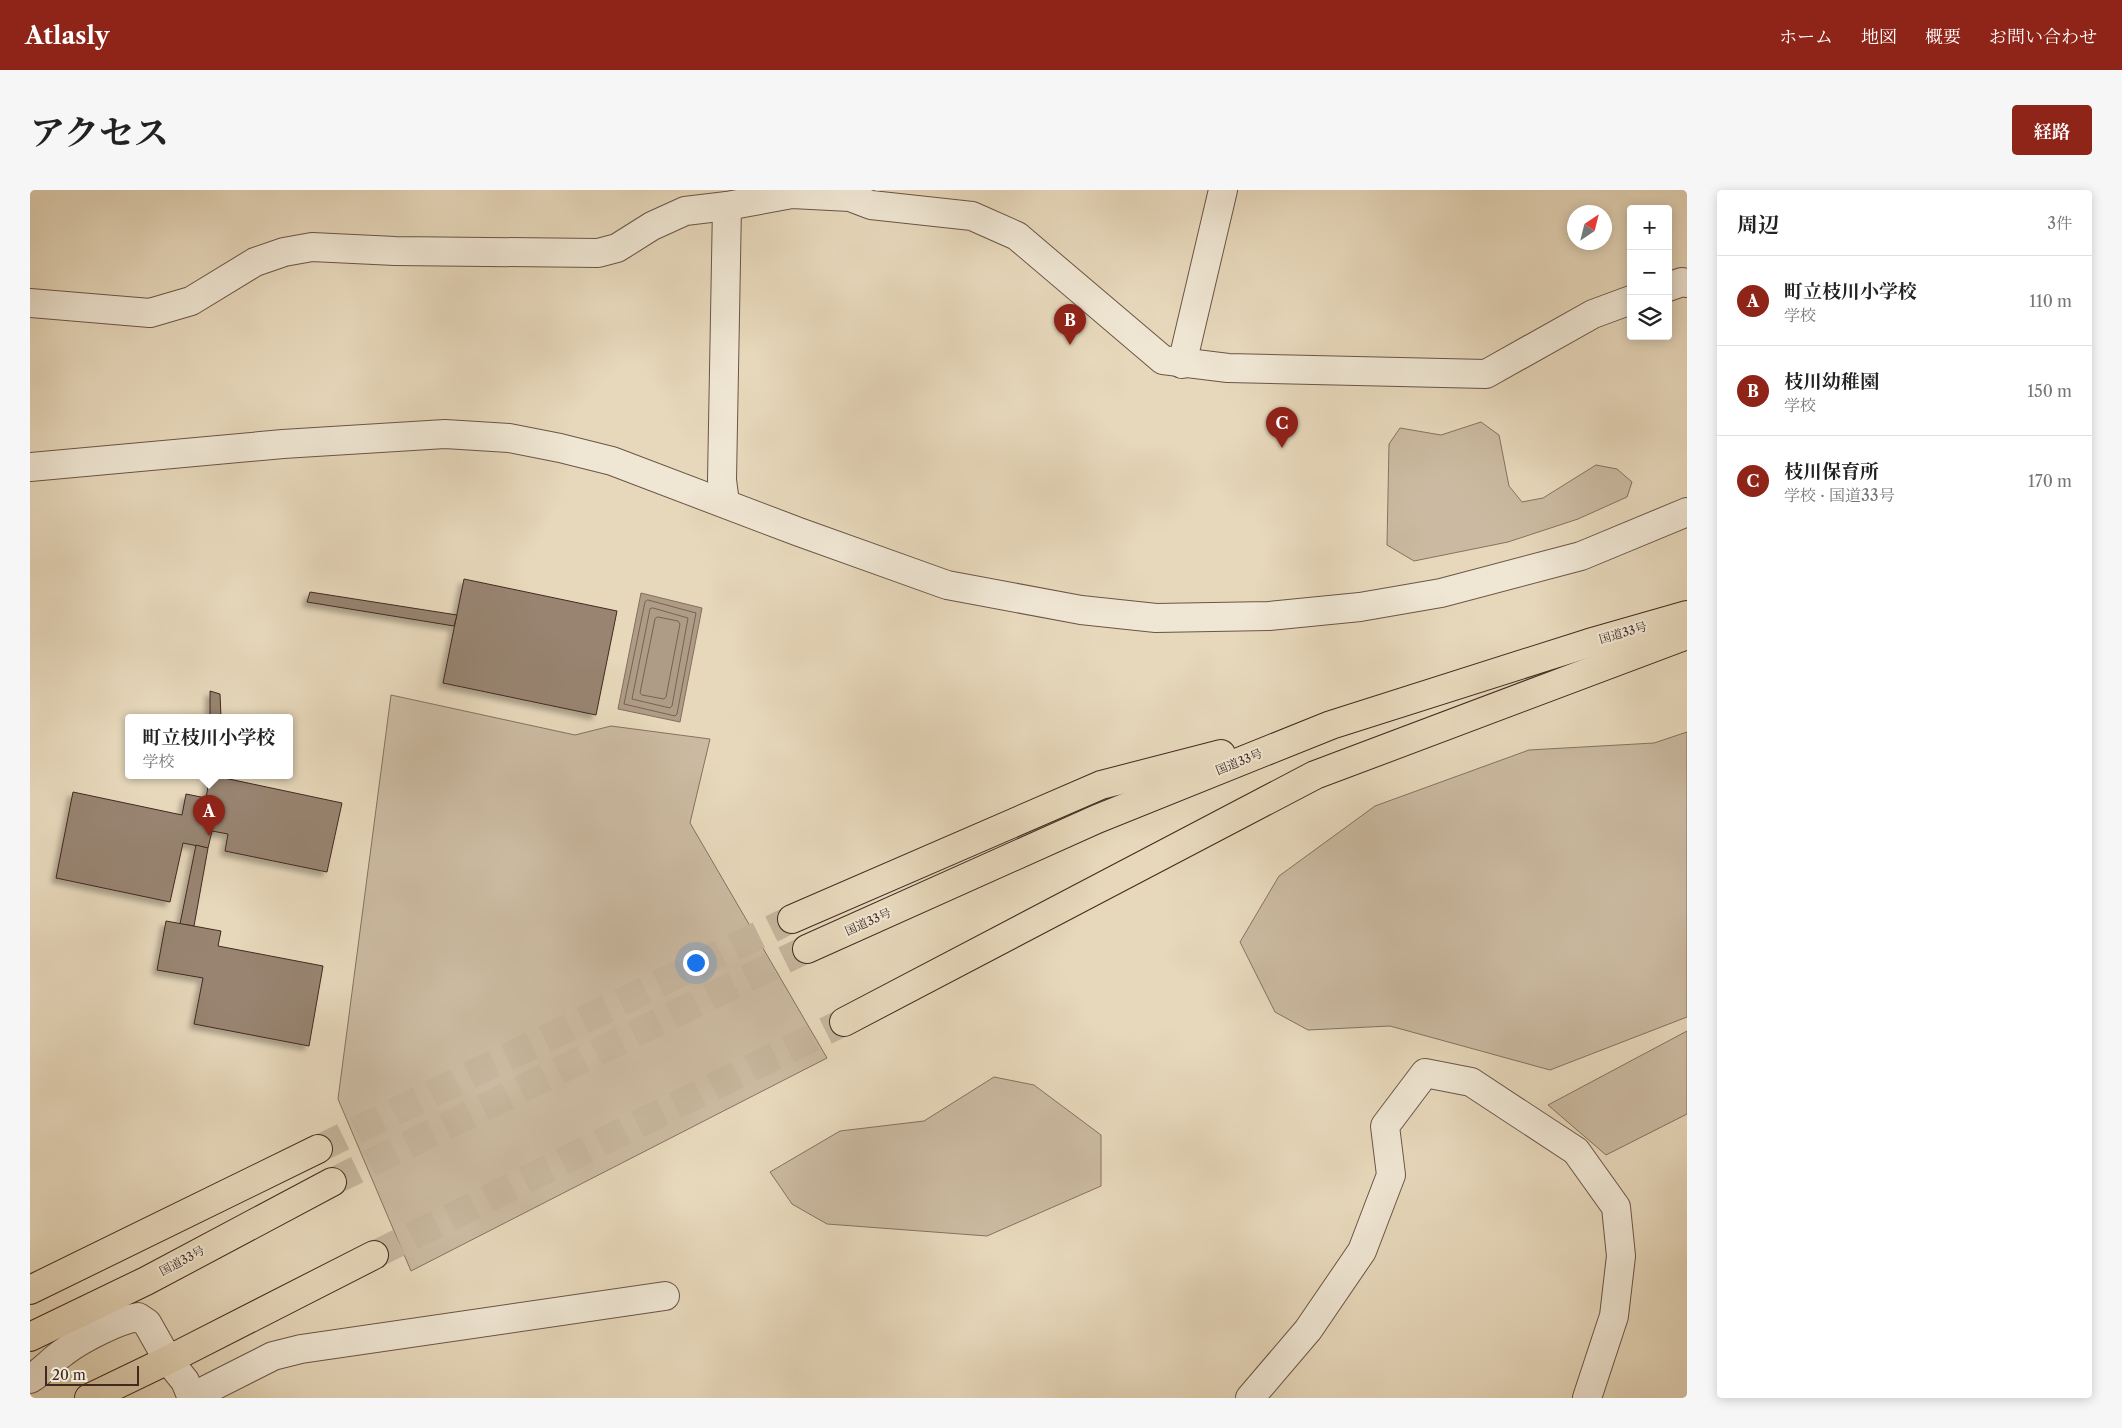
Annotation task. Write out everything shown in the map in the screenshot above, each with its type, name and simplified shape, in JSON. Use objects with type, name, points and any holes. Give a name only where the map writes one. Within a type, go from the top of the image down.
[{"type":"highway","name":"国道33号","points":[[807,949],[1097,820],[1331,725],[1687,614]]},
{"type":"highway","points":[[844,1022],[1315,775],[1687,635]]},
{"type":"highway","points":[[792,919],[1101,785],[1331,725]]},
{"type":"highway","points":[[30,1290],[318,1149]]},
{"type":"highway","name":"国道33号","points":[[30,1337],[146,1280],[332,1182]]},
{"type":"highway","points":[[89,1398],[168,1360],[374,1254]]},
{"type":"street","points":[[1182,364],[1223,190]]},
{"type":"street","points":[[30,303],[150,313],[191,301],[255,262],[284,252],[312,247],[395,251],[598,253],[617,248],[652,226],[685,211],[727,206],[792,194],[849,194],[871,206],[972,216],[1017,236],[1163,360],[1182,364],[1228,368],[1486,374],[1593,314],[1627,301]]},
{"type":"street","points":[[725,503],[722,480],[727,206]]},
{"type":"street","points":[[1672,286],[1682,282],[1687,283]]},
{"type":"street","points":[[30,467],[274,445],[446,434],[509,438],[560,448],[612,462],[947,585],[1081,610],[1156,618],[1269,616],[1342,609],[1441,592],[1581,556],[1687,512]]},
{"type":"street","points":[[1250,1398],[1308,1330],[1362,1251],[1391,1175],[1385,1126],[1425,1073],[1471,1082],[1576,1151],[1616,1207],[1621,1256],[1614,1316],[1587,1398]]},
{"type":"street","points":[[30,1379],[65,1351],[111,1326],[138,1317],[147,1323],[168,1360],[185,1381],[192,1397],[273,1356],[301,1349],[665,1296]]},
{"type":"shaded area","points":[[1481,422],[1499,435],[1509,486],[1522,502],[1543,498],[1596,465],[1617,469],[1632,482],[1627,497],[1578,519],[1508,542],[1414,561],[1387,545],[1389,444],[1400,428],[1441,435]]},
{"type":"shaded area","points":[[391,695],[575,735],[611,726],[710,739],[690,823],[827,1058],[411,1271],[338,1099]]},
{"type":"shaded area","points":[[1687,732],[1687,1017],[1550,1070],[1390,1026],[1308,1030],[1275,1012],[1240,942],[1279,876],[1375,806],[1529,750],[1654,743]]},
{"type":"shaded area","points":[[1687,1031],[1687,1114],[1606,1155],[1548,1105]]},
{"type":"shaded area","points":[[994,1077],[1034,1085],[1101,1135],[1101,1186],[987,1236],[827,1224],[792,1204],[770,1172],[840,1131],[924,1121]]},
{"type":"water","points":[[641,593],[702,608],[680,722],[618,709]]},
{"type":"building","points":[[464,579],[617,611],[596,715],[443,683]]},
{"type":"building","points":[[310,592],[457,615],[454,626],[307,602]]},
{"type":"building","points":[[210,691],[220,694],[221,714],[210,714]]},
{"type":"building","points":[[209,779],[229,779],[342,803],[327,872],[225,851],[228,834],[212,831],[208,848],[183,843],[170,902],[56,878],[73,792],[182,815],[186,794],[206,798]]},
{"type":"building","points":[[196,845],[208,848],[194,926],[180,924]]},
{"type":"building","points":[[166,921],[221,931],[218,946],[323,966],[309,1046],[194,1024],[203,978],[157,970]]},
{"type":"tunnel","points":[[318,1149],[792,919]]},
{"type":"tunnel","points":[[332,1182],[807,949]]},
{"type":"tunnel","points":[[374,1255],[844,1022]]},
{"type":"place","name":"枝川幼稚園","points":[[1070,345]]},
{"type":"place","name":"枝川保育所","points":[[1282,448]]},
{"type":"place","name":"町立枝川小学校","points":[[209,836]]}]
